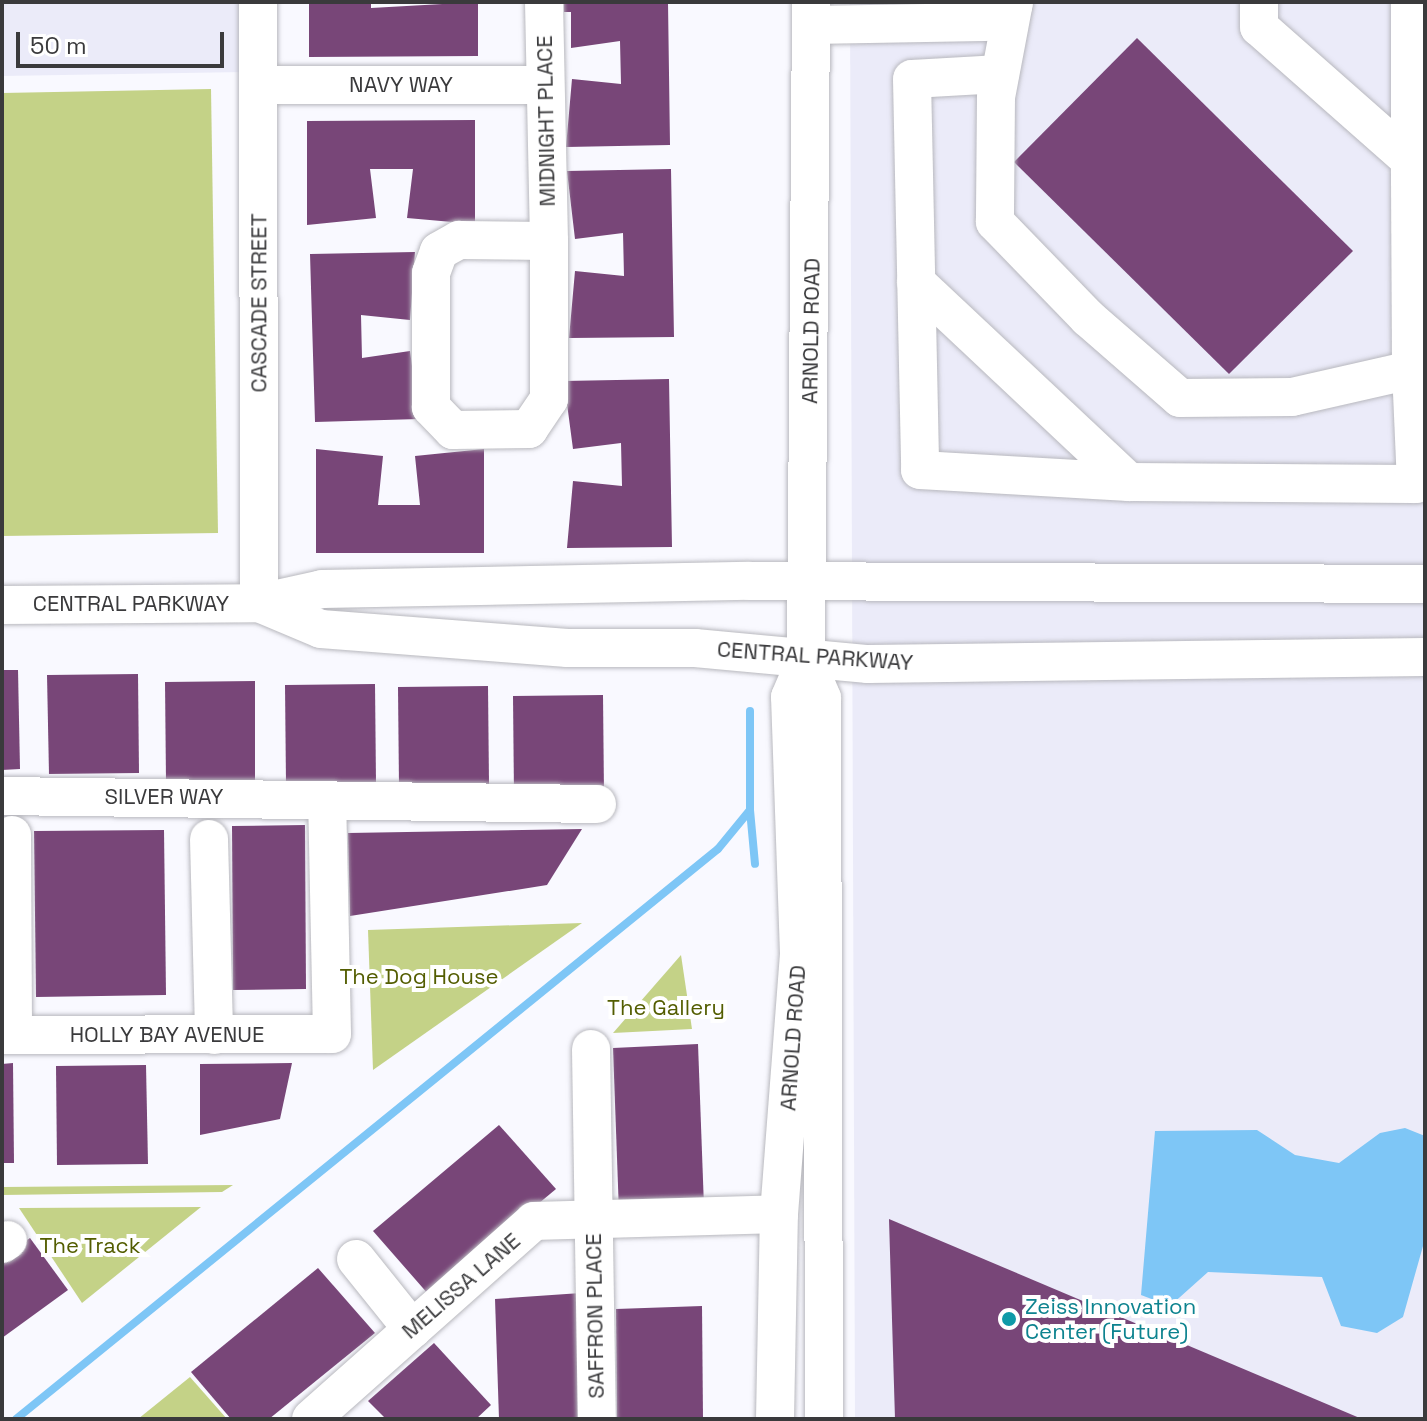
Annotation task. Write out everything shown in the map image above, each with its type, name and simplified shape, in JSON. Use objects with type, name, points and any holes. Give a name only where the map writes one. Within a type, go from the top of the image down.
[{"type":"street","name":"CASCADE STREET","points":[[258,2],[259,603]]},
{"type":"street","name":"MIDNIGHT PLACE","points":[[544,2],[549,241],[549,399],[542,419],[529,429],[453,430],[431,407],[431,273],[439,251],[459,240],[549,241]]},
{"type":"street","points":[[1259,2],[1259,27],[1410,160]]},
{"type":"street","points":[[1000,74],[912,79],[920,470],[1129,482],[1416,484],[1411,370],[1410,2]]},
{"type":"street","points":[[1011,3],[1000,74],[995,222],[1088,318],[1180,398],[1292,397],[1411,370]]},
{"type":"street","points":[[811,13],[984,22],[1011,3]]},
{"type":"street","name":"ARNOLD ROAD","points":[[775,1419],[779,1214],[799,954],[790,697],[806,660],[811,13]]},
{"type":"street","name":"NAVY WAY","points":[[258,85],[545,85]]},
{"type":"street","points":[[916,282],[1129,482]]},
{"type":"street","name":"CENTRAL PARKWAY","points":[[2,605],[259,603],[322,589],[807,583],[1425,584]]},
{"type":"street","name":"CENTRAL PARKWAY","points":[[259,603],[321,629],[806,660],[1425,657]]},
{"type":"street","name":"ARNOLD ROAD","points":[[806,660],[822,698],[824,1419]]},
{"type":"street","name":"SILVER WAY","points":[[2,796],[597,804]]},
{"type":"street","name":"HOLLY BAY AVENUE","points":[[8,1035],[332,1034],[327,801]]},
{"type":"street","points":[[8,1035],[12,835]]},
{"type":"street","points":[[209,839],[214,1035]]},
{"type":"street","name":"SAFFRON PLACE","points":[[591,1049],[597,1419]]},
{"type":"street","name":"MELISSA LANE","points":[[311,1419],[534,1221],[593,1214],[779,1214]]},
{"type":"street","points":[[356,1259],[412,1329]]},
{"type":"shaded area","points":[[2,2],[241,2],[244,72],[2,76]]},
{"type":"shaded area","points":[[850,2],[1425,2],[1425,1419],[855,1419]]},
{"type":"green space","points":[[211,89],[218,533],[2,536],[2,93]]},
{"type":"green space","name":"The Dog House","points":[[582,923],[373,1070],[368,930]]},
{"type":"green space","name":"The Gallery","points":[[681,955],[692,1029],[613,1033]]},
{"type":"green space","points":[[233,1185],[222,1192],[2,1195],[2,1187]]},
{"type":"green space","name":"The Track","points":[[201,1207],[82,1303],[19,1208]]},
{"type":"green space","points":[[190,1377],[227,1419],[138,1419]]},
{"type":"water","points":[[1405,1128],[1425,1136],[1425,1239],[1403,1317],[1377,1333],[1341,1326],[1322,1277],[1208,1272],[1170,1306],[1141,1295],[1155,1131],[1257,1130],[1295,1155],[1339,1163],[1380,1133]]},
{"type":"building","points":[[309,2],[371,2],[371,8],[478,2],[478,56],[309,57]]},
{"type":"building","points":[[564,2],[668,2],[670,145],[566,147],[572,79],[621,84],[620,41],[571,48],[571,12],[564,12]]},
{"type":"building","points":[[1137,38],[1353,251],[1229,374],[1014,162]]},
{"type":"building","points":[[475,120],[475,224],[407,218],[413,169],[370,169],[376,218],[307,225],[307,121]]},
{"type":"building","points":[[671,169],[674,337],[569,338],[575,271],[624,276],[623,233],[575,239],[567,171]]},
{"type":"building","points":[[415,252],[410,320],[361,315],[362,358],[410,351],[419,419],[315,422],[310,254]]},
{"type":"building","points":[[669,379],[672,547],[567,548],[573,481],[622,486],[621,443],[573,449],[564,381]]},
{"type":"building","points":[[316,449],[383,456],[378,505],[420,505],[415,456],[484,449],[484,553],[316,553]]},
{"type":"building","points":[[2,670],[18,670],[20,769],[2,770]]},
{"type":"building","points":[[138,674],[139,773],[49,774],[47,675]]},
{"type":"building","points":[[255,681],[255,780],[166,781],[165,682]]},
{"type":"building","points":[[375,684],[376,783],[286,784],[285,685]]},
{"type":"building","points":[[488,686],[489,785],[399,786],[398,687]]},
{"type":"building","points":[[603,695],[604,795],[514,795],[513,696]]},
{"type":"building","points":[[305,825],[306,989],[233,990],[232,826]]},
{"type":"building","points":[[582,829],[547,885],[350,916],[348,833]]},
{"type":"building","points":[[164,830],[166,995],[36,997],[34,831]]},
{"type":"building","points":[[698,1044],[704,1207],[619,1213],[613,1048]]},
{"type":"building","points":[[13,1063],[14,1163],[2,1163],[2,1064]]},
{"type":"building","points":[[292,1063],[280,1119],[200,1135],[200,1064]]},
{"type":"building","points":[[146,1065],[148,1164],[57,1165],[56,1066]]},
{"type":"building","points":[[499,1125],[556,1189],[429,1295],[373,1231]]},
{"type":"building","name":"Zeiss Innovation Center (Future)","points":[[889,1219],[1362,1419],[895,1419]]},
{"type":"building","points":[[30,1238],[68,1290],[2,1338],[2,1258]]},
{"type":"building","points":[[318,1268],[375,1333],[269,1419],[231,1419],[191,1372]]},
{"type":"building","points":[[581,1293],[584,1419],[499,1419],[495,1299]]},
{"type":"building","points":[[702,1306],[703,1419],[617,1419],[616,1309]]},
{"type":"building","points":[[434,1343],[491,1405],[476,1419],[386,1419],[368,1401]]},
{"type":"waterway","points":[[16,1419],[718,849],[750,810],[750,711]]},
{"type":"waterway","points":[[750,810],[755,864]]},
{"type":"place","name":"Zeiss Innovation Center (Future)","points":[[1009,1319]]}]
